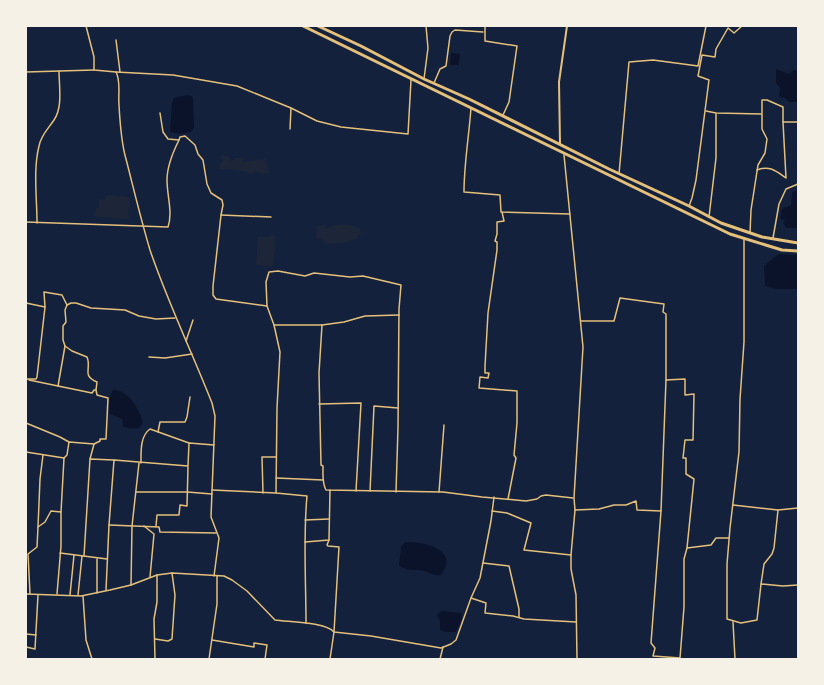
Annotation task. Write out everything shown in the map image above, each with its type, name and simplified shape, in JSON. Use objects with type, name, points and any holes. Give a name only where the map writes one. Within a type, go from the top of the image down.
[{"type":"highway","points":[[303,26],[730,234],[782,250],[798,251]]},
{"type":"highway","points":[[318,26],[619,174],[689,206],[721,223],[773,239],[798,243]]},
{"type":"street","points":[[86,26],[94,57],[94,70]]},
{"type":"street","points":[[424,79],[428,48],[426,26]]},
{"type":"street","points":[[485,26],[485,41],[517,46],[509,102],[502,117]]},
{"type":"street","points":[[560,144],[560,82],[567,26]]},
{"type":"street","points":[[619,174],[628,62],[653,60],[698,66],[706,26]]},
{"type":"street","points":[[689,206],[696,180],[709,80],[698,76],[702,55],[715,57],[716,50],[727,27],[734,33],[742,26]]},
{"type":"street","points":[[434,83],[440,69],[446,66],[450,36],[452,32],[460,30],[484,32]]},
{"type":"street","points":[[116,40],[120,72]]},
{"type":"street","points":[[26,72],[94,70],[173,75],[237,86],[291,108],[317,121],[341,127],[408,134],[411,79]]},
{"type":"street","points":[[37,223],[36,169],[38,146],[43,132],[54,120],[56,115],[59,102],[59,71]]},
{"type":"street","points":[[116,72],[119,78],[118,90],[120,121],[124,154],[143,226],[151,252],[176,318],[212,403],[215,416],[210,517],[219,538],[216,576],[217,604],[210,659]]},
{"type":"street","points":[[750,233],[757,170],[758,165],[765,153],[767,139],[762,128],[762,100],[776,103],[783,107],[786,178],[774,170],[764,168],[757,170]]},
{"type":"street","points":[[471,107],[467,158],[464,167],[464,192],[500,194],[501,212],[504,221],[497,222],[497,234],[495,240],[497,242],[497,250],[488,313],[485,366],[485,373],[489,373],[488,378],[480,377],[479,388],[517,391],[517,423],[514,455],[516,458],[508,499]]},
{"type":"street","points":[[290,129],[291,108]]},
{"type":"street","points":[[706,111],[716,113],[762,114]]},
{"type":"street","points":[[160,113],[163,132],[168,139],[179,140]]},
{"type":"street","points":[[709,217],[716,158],[716,113]]},
{"type":"street","points":[[783,122],[798,122]]},
{"type":"street","points":[[26,222],[168,227],[171,215],[167,179],[170,160],[180,137],[185,136],[195,145],[198,154],[203,160],[207,184],[212,193],[222,200],[223,205],[213,295],[216,299],[223,301],[267,306]]},
{"type":"street","points":[[564,154],[583,347],[574,498],[575,510],[571,555],[576,595],[577,659]]},
{"type":"street","points":[[773,239],[780,204],[786,189],[798,184]]},
{"type":"street","points":[[502,212],[570,214]]},
{"type":"street","points":[[221,215],[271,216]]},
{"type":"street","points":[[744,239],[744,342],[740,399],[739,452],[729,538],[727,619],[741,623],[757,620],[764,564],[772,554],[774,548],[778,510]]},
{"type":"street","points":[[276,493],[280,352],[274,325],[267,306],[266,282],[269,272],[305,276],[314,273],[350,277],[363,276],[401,285],[399,316],[396,492]]},
{"type":"street","points":[[26,379],[36,379],[37,377],[45,307],[44,292],[62,295],[67,305],[65,310],[66,322],[63,326],[65,346],[58,386]]},
{"type":"street","points":[[581,321],[614,321],[620,298],[664,304],[663,312],[666,314],[666,380],[661,511],[651,643],[655,648],[653,656],[680,658],[684,607],[684,560],[687,548],[694,479],[686,474],[686,458],[683,458],[685,440],[693,440],[694,394],[685,395],[685,378],[666,380]]},
{"type":"street","points":[[26,303],[45,307]]},
{"type":"street","points":[[67,305],[76,303],[91,308],[124,310],[139,316],[156,319],[176,318]]},
{"type":"street","points":[[274,325],[322,325],[344,322],[365,316],[399,316]]},
{"type":"street","points":[[186,341],[193,320]]},
{"type":"street","points":[[322,325],[319,404],[321,465],[323,466],[323,480],[326,490],[439,492],[526,501],[537,499],[546,495],[574,498]]},
{"type":"street","points":[[26,423],[69,442],[94,444],[100,441],[100,439],[106,439],[108,398],[98,395],[96,390],[97,382],[90,379],[88,376],[89,361],[87,357],[72,351],[65,346]]},
{"type":"street","points":[[148,357],[165,358],[192,354]]},
{"type":"street","points":[[26,379],[92,393],[96,390]]},
{"type":"street","points":[[158,432],[160,422],[185,422],[190,397]]},
{"type":"street","points":[[319,404],[361,403],[356,491]]},
{"type":"street","points":[[370,491],[374,406],[398,408]]},
{"type":"street","points":[[439,492],[444,425]]},
{"type":"street","points":[[131,585],[132,526],[142,442],[146,432],[150,429],[189,443],[214,445]]},
{"type":"street","points":[[57,595],[64,458],[68,455],[69,442]]},
{"type":"street","points":[[156,526],[157,515],[179,515],[180,505],[187,506],[189,443]]},
{"type":"street","points":[[78,595],[83,556],[90,459],[94,444]]},
{"type":"street","points":[[26,452],[64,458]]},
{"type":"street","points":[[30,594],[27,554],[37,547],[40,480],[43,454]]},
{"type":"street","points":[[263,493],[262,457],[276,457]]},
{"type":"street","points":[[90,459],[188,466]]},
{"type":"street","points":[[106,591],[114,460]]},
{"type":"street","points":[[276,478],[323,480]]},
{"type":"street","points":[[212,490],[307,496],[305,520],[306,624]]},
{"type":"street","points":[[330,490],[329,540],[327,545],[339,547],[334,632],[330,659]]},
{"type":"street","points":[[136,492],[187,492],[212,494]]},
{"type":"street","points":[[26,594],[83,595],[97,593],[131,585],[157,575],[172,573],[224,576],[247,591],[275,620],[331,629],[334,632],[443,647],[456,640],[480,578],[494,498]]},
{"type":"street","points":[[575,510],[600,509],[614,505],[626,505],[636,502],[637,510],[661,511]]},
{"type":"street","points":[[733,505],[778,510],[798,508]]},
{"type":"street","points":[[38,527],[46,522],[51,511],[61,512]]},
{"type":"street","points":[[492,511],[507,513],[531,523],[524,550],[571,555]]},
{"type":"street","points":[[305,520],[329,519]]},
{"type":"street","points":[[109,525],[156,526],[159,527],[160,532],[217,533]]},
{"type":"street","points":[[144,526],[154,534],[150,577]]},
{"type":"street","points":[[687,548],[710,545],[716,538],[729,538]]},
{"type":"street","points":[[305,542],[329,540]]},
{"type":"street","points":[[60,553],[107,559]]},
{"type":"street","points":[[70,595],[74,555]]},
{"type":"street","points":[[97,558],[97,593]]},
{"type":"street","points":[[483,563],[509,566],[519,609],[519,617]]},
{"type":"street","points":[[155,640],[168,641],[172,638],[175,595],[172,573]]},
{"type":"street","points":[[155,659],[154,619],[157,602],[157,575]]},
{"type":"street","points":[[761,584],[783,586],[798,585]]},
{"type":"street","points":[[26,647],[35,650],[38,594]]},
{"type":"street","points":[[83,595],[86,640],[92,659]]},
{"type":"street","points":[[471,598],[486,603],[485,613],[550,621],[576,622]]},
{"type":"street","points":[[734,622],[735,659]]},
{"type":"street","points":[[26,634],[36,635]]},
{"type":"street","points":[[212,640],[254,647],[254,643],[267,645],[265,659]]},
{"type":"street","points":[[440,659],[443,647]]},
{"type":"shaded area","points":[[451,53],[460,54],[459,65],[450,65]]},
{"type":"shaded area","points":[[776,69],[789,74],[793,70],[798,71],[798,102],[789,102],[785,98],[779,97],[780,88],[776,83]]},
{"type":"shaded area","points":[[188,95],[192,96],[193,98],[194,128],[191,132],[177,134],[170,131],[172,102],[174,98]]},
{"type":"shaded area","points":[[221,155],[229,157],[231,161],[235,158],[244,158],[243,162],[266,159],[269,173],[263,174],[255,171],[251,174],[243,171],[220,169],[220,163],[223,161],[220,158]]},
{"type":"shaded area","points":[[798,190],[798,228],[786,228],[783,223],[785,220],[780,219],[782,209],[791,205],[792,192]]},
{"type":"shaded area","points":[[108,195],[128,197],[131,207],[128,208],[129,219],[95,217],[96,208],[99,208],[99,200],[105,199]]},
{"type":"shaded area","points":[[326,225],[325,229],[338,225],[356,227],[360,229],[361,234],[357,239],[345,243],[325,244],[321,238],[316,239],[317,226]]},
{"type":"shaded area","points":[[271,234],[276,237],[273,266],[256,265],[258,237],[268,237]]},
{"type":"shaded area","points":[[778,254],[798,255],[798,289],[776,289],[765,286],[764,266]]},
{"type":"shaded area","points":[[113,390],[124,393],[132,401],[139,412],[143,423],[139,428],[125,427],[123,426],[122,419],[110,414],[109,402]]},
{"type":"shaded area","points":[[405,542],[430,545],[443,553],[446,559],[446,566],[441,575],[435,575],[421,570],[409,570],[399,565],[401,547]]},
{"type":"shaded area","points":[[442,611],[461,613],[462,618],[456,632],[446,632],[440,630],[440,622],[437,615]]}]
